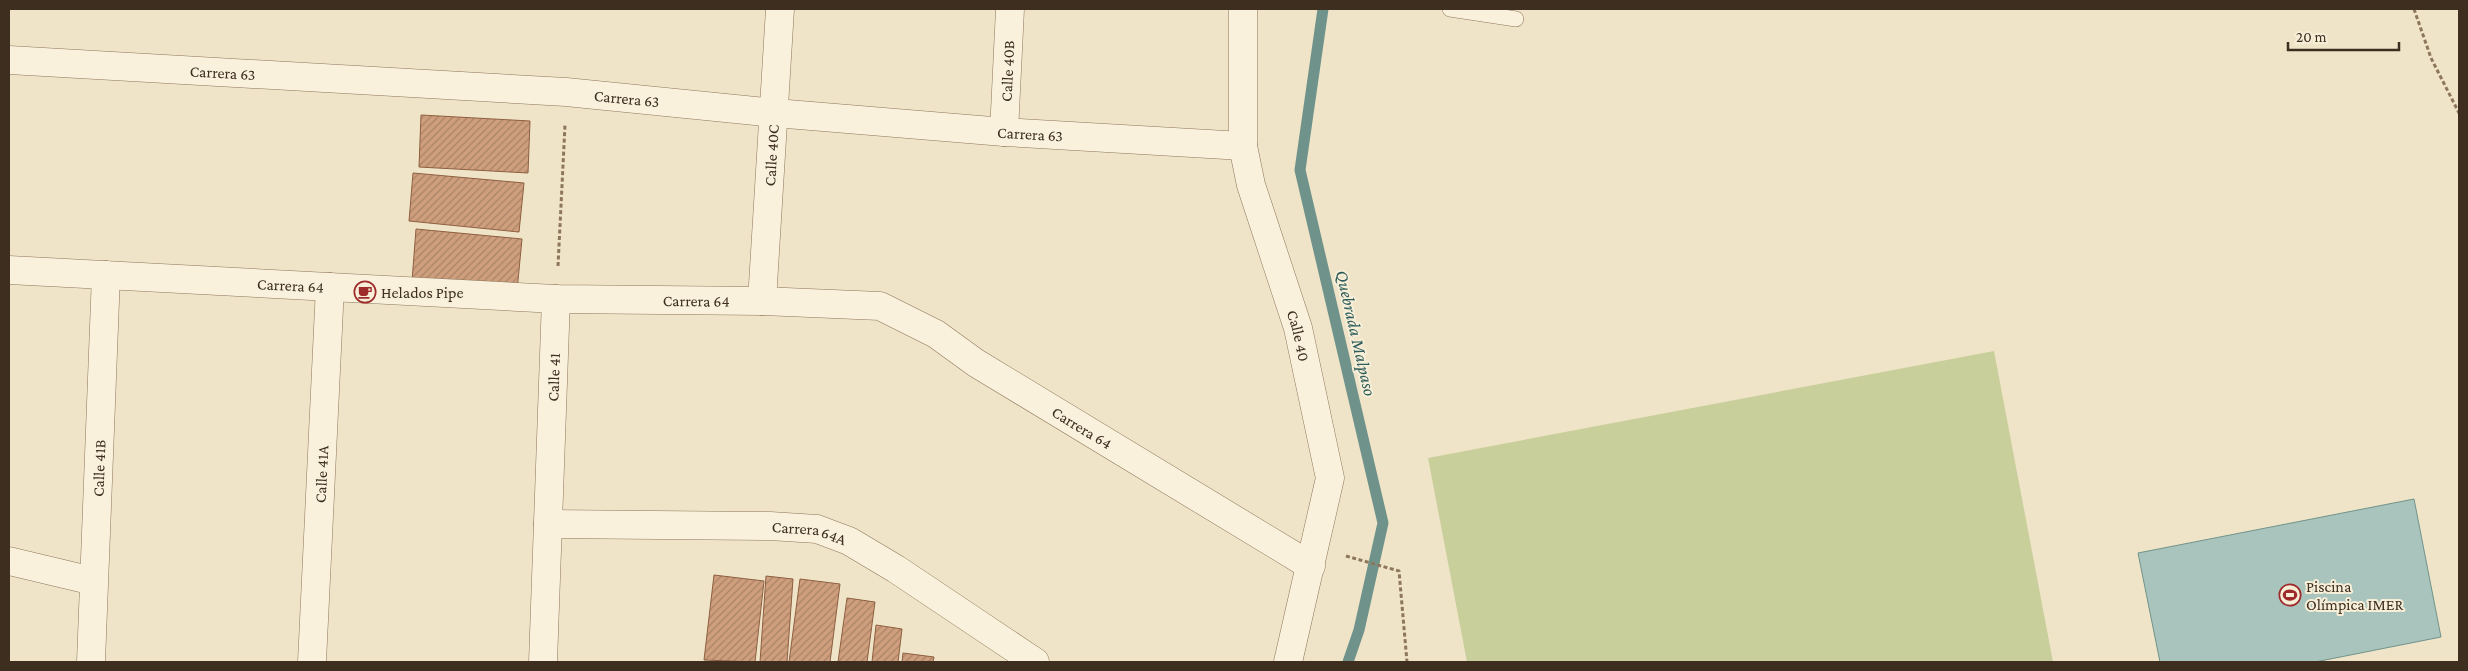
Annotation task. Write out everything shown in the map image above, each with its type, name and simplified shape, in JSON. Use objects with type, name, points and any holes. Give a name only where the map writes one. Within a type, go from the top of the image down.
[{"type":"street","name":"Calle 40C","points":[[762,301],[780,9]]},
{"type":"street","name":"Calle 40B","points":[[1004,132],[1010,9]]},
{"type":"street","name":"Calle 40","points":[[1243,9],[1243,146],[1251,185],[1298,328],[1330,478],[1288,662]]},
{"type":"street","name":"Carrera 63","points":[[9,60],[566,92],[775,113],[1004,132],[1243,146]]},
{"type":"street","name":"Carrera 64","points":[[9,270],[556,299],[762,301],[880,306],[936,334],[976,363],[1311,566]]},
{"type":"street","name":"Calle 41B","points":[[91,662],[106,275]]},
{"type":"street","name":"Calle 41A","points":[[312,662],[330,287]]},
{"type":"street","name":"Calle 41","points":[[544,662],[556,299]]},
{"type":"street","name":"Carrera 64A","points":[[548,524],[770,526],[817,529],[849,541],[896,569],[1035,662]]},
{"type":"street","points":[[9,561],[93,581]]},
{"type":"lane","points":[[1450,9],[1516,19]]},
{"type":"path","points":[[2414,9],[2431,58],[2459,114]]},
{"type":"path","points":[[556,299],[566,92]]},
{"type":"path","points":[[1343,556],[1399,571],[1407,662]]},
{"type":"green space","points":[[1994,351],[2053,662],[1467,662],[1428,458]]},
{"type":"water","name":"Piscina Olímpica IMER","points":[[2414,499],[2441,637],[2315,662],[2160,662],[2138,553]]},
{"type":"building","points":[[421,115],[530,121],[528,173],[419,167]]},
{"type":"building","points":[[413,173],[524,183],[519,232],[409,221]]},
{"type":"building","points":[[416,229],[522,239],[517,291],[412,281]]},
{"type":"building","points":[[714,575],[764,581],[755,662],[704,660]]},
{"type":"building","points":[[766,576],[793,579],[787,662],[760,662]]},
{"type":"building","points":[[800,579],[840,584],[830,662],[789,662]]},
{"type":"building","points":[[847,598],[875,602],[867,662],[838,662]]},
{"type":"building","points":[[876,625],[902,629],[898,662],[872,662]]},
{"type":"building","points":[[903,653],[934,657],[933,662],[902,662]]},
{"type":"waterway","name":"Quebrada Malpaso","points":[[1323,9],[1300,170],[1383,523],[1359,630],[1348,662]]},
{"type":"place","name":"Helados Pipe","points":[[365,292]]},
{"type":"place","name":"Piscina Olímpica IMER","points":[[2290,595]]}]
